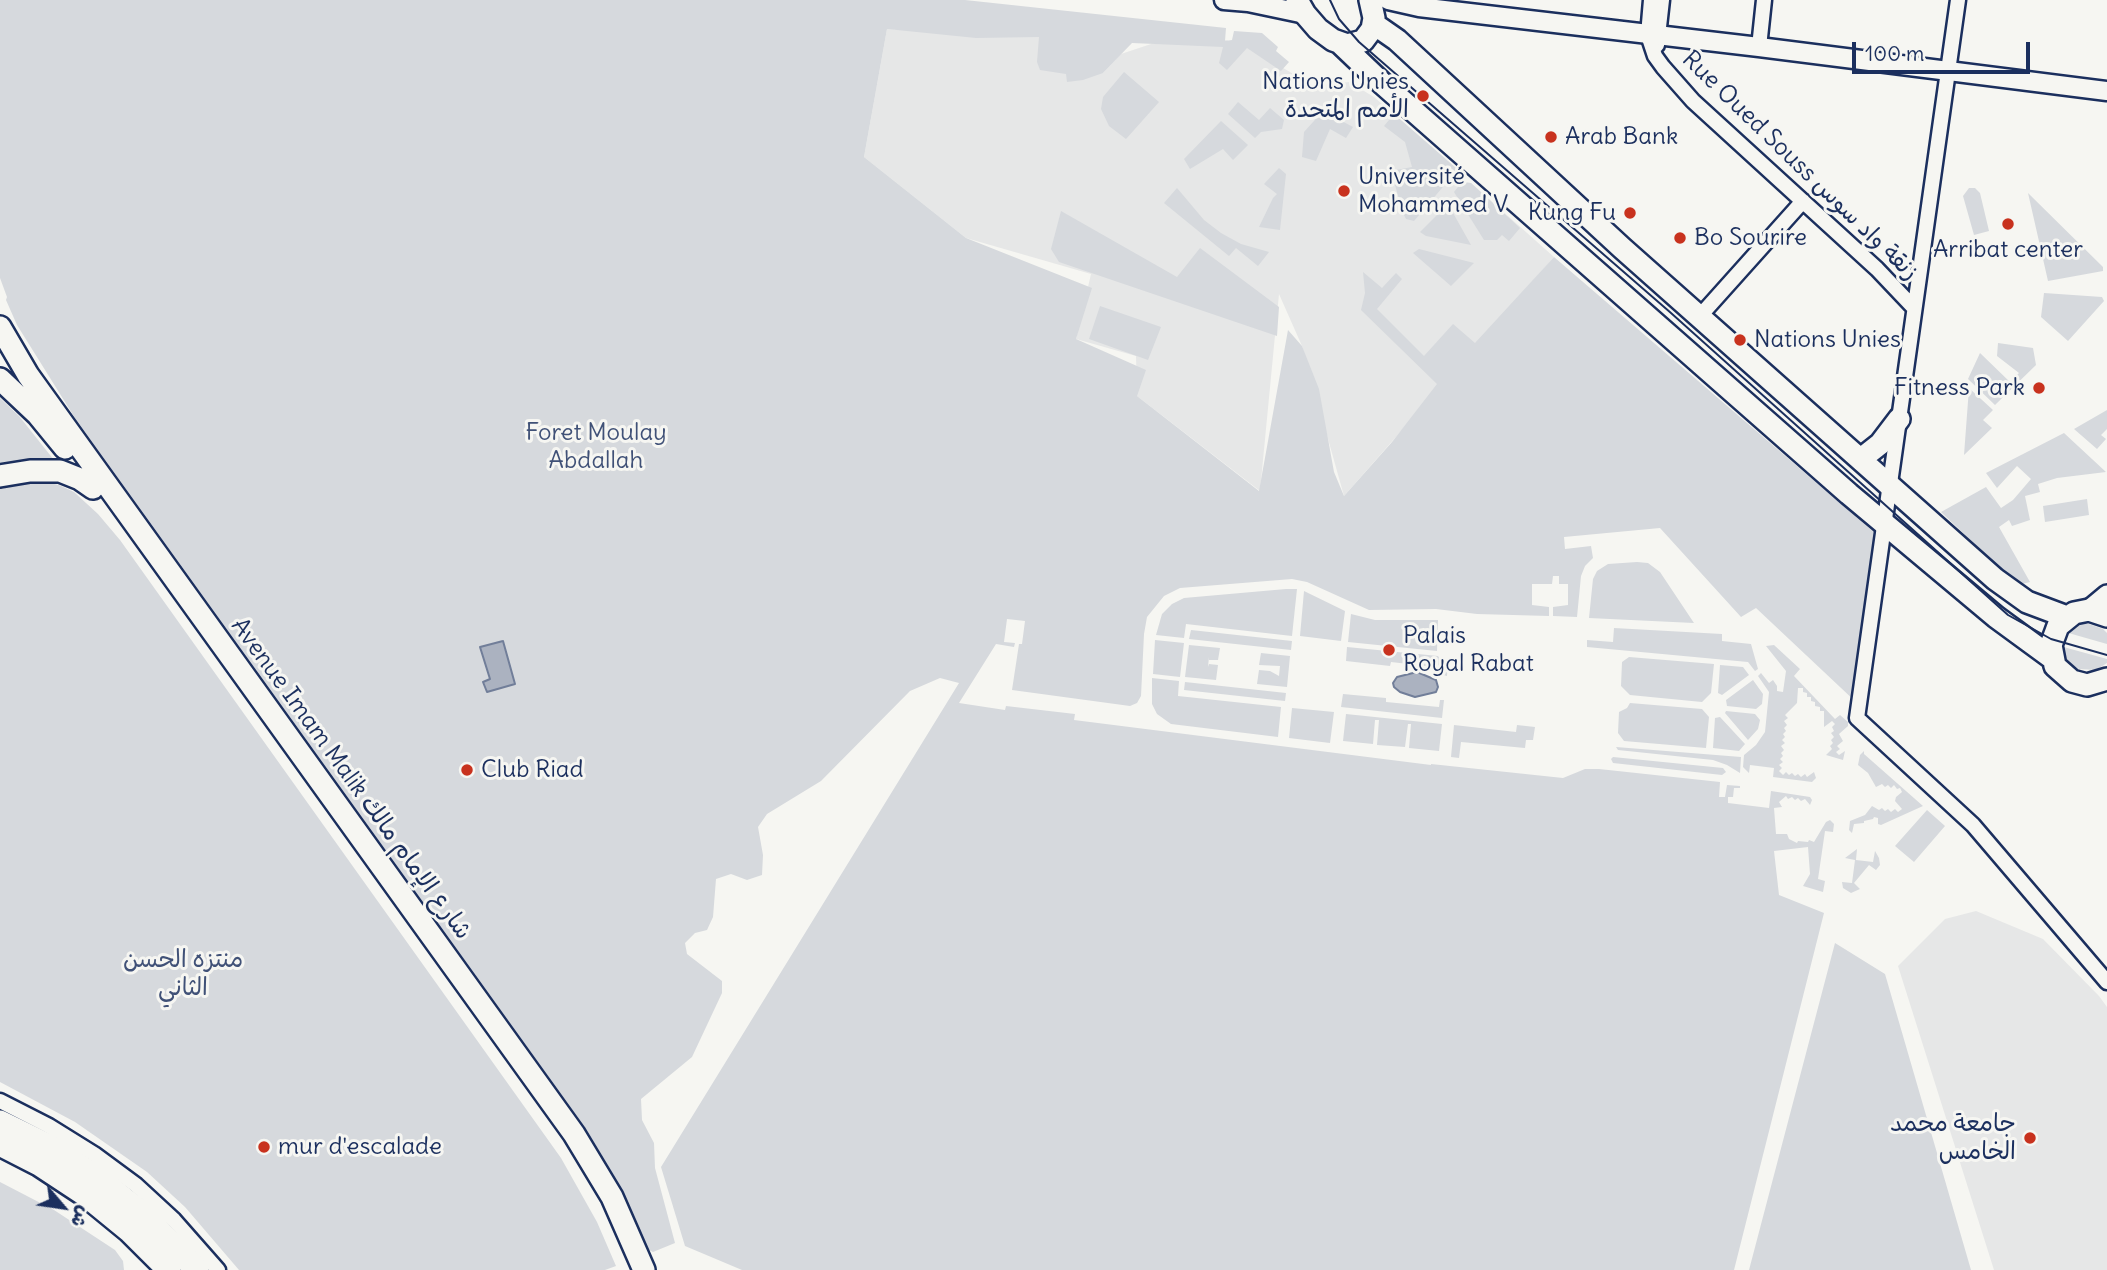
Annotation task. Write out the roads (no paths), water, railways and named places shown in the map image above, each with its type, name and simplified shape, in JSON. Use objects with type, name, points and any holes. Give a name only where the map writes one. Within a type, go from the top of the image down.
[{"type":"highway","points":[[0,1122],[48,1146],[98,1178],[144,1215],[197,1270]]},
{"type":"highway","points":[[0,1144],[39,1164],[86,1195],[130,1231],[169,1270]]},
{"type":"main road","points":[[1301,7],[1325,35],[1341,44],[1383,84],[1885,523],[1996,617],[2052,658],[2060,672],[2072,681],[2103,688]]},
{"type":"main road","points":[[1341,44],[1363,41],[1369,34],[1376,9]]},
{"type":"main road","points":[[1376,9],[1397,40],[1622,248],[2007,589],[2035,606],[2067,617],[2098,613],[2107,595]]},
{"type":"main road","name":"Avenue Imam Malik شارع الإمام مالك","points":[[0,327],[28,375],[574,1134],[612,1197],[644,1270]]},
{"type":"main road","name":"Avenue Imam Malik شارع الإمام مالك","points":[[0,379],[38,415],[93,488],[562,1139],[600,1201],[631,1270]]},
{"type":"main road","points":[[1861,459],[1880,444],[1899,419]]},
{"type":"main road","points":[[0,476],[47,470],[71,475],[93,488]]},
{"type":"main road","points":[[2052,658],[2052,639],[2057,626],[2067,617]]},
{"type":"street","points":[[1224,0],[1301,7]]},
{"type":"street","points":[[1248,2],[1279,0]]},
{"type":"street","points":[[1651,0],[1653,36]]},
{"type":"street","points":[[1653,36],[1662,0]]},
{"type":"street","points":[[1759,47],[1764,0]]},
{"type":"street","points":[[1958,0],[1857,718],[1973,825],[2107,982]]},
{"type":"street","points":[[1376,9],[1413,7],[2107,91]]},
{"type":"street","name":"Rue Oued Souss زنقة واد سوس","points":[[1653,36],[1655,56],[1693,102],[1900,290],[1914,309]]},
{"type":"street","points":[[1700,316],[1803,201]]},
{"type":"street","points":[[0,1101],[72,1140],[136,1185],[174,1220],[218,1270]]},
{"type":"tram line","points":[[1330,0],[1339,19],[1359,42],[1671,313],[2008,615],[2051,639],[2107,655]]},
{"type":"place","name":"Nations Unies الأمم المتحدة","points":[[1423,96]]},
{"type":"place","name":"Arab Bank","points":[[1551,137]]},
{"type":"place","name":"Université Mohammed V","points":[[1344,191]]},
{"type":"place","name":"Kung Fu","points":[[1630,213]]},
{"type":"place","name":"Arribat center","points":[[2008,224]]},
{"type":"place","name":"Bo Sourire","points":[[1680,238]]},
{"type":"place","name":"Nations Unies","points":[[1740,340]]},
{"type":"place","name":"Fitness Park","points":[[2039,388]]},
{"type":"place","name":"Palais Royal Rabat","points":[[1389,650]]},
{"type":"place","name":"Club Riad","points":[[467,770]]},
{"type":"place","name":"جامعة محمد الخامس","points":[[2030,1138]]},
{"type":"place","name":"mur d'escalade","points":[[264,1147]]},
{"type":"park label","name":"Foret Moulay Abdallah","points":[[596,447]]},
{"type":"park label","name":"منتزه الحسن الثاني","points":[[183,974]]}]
